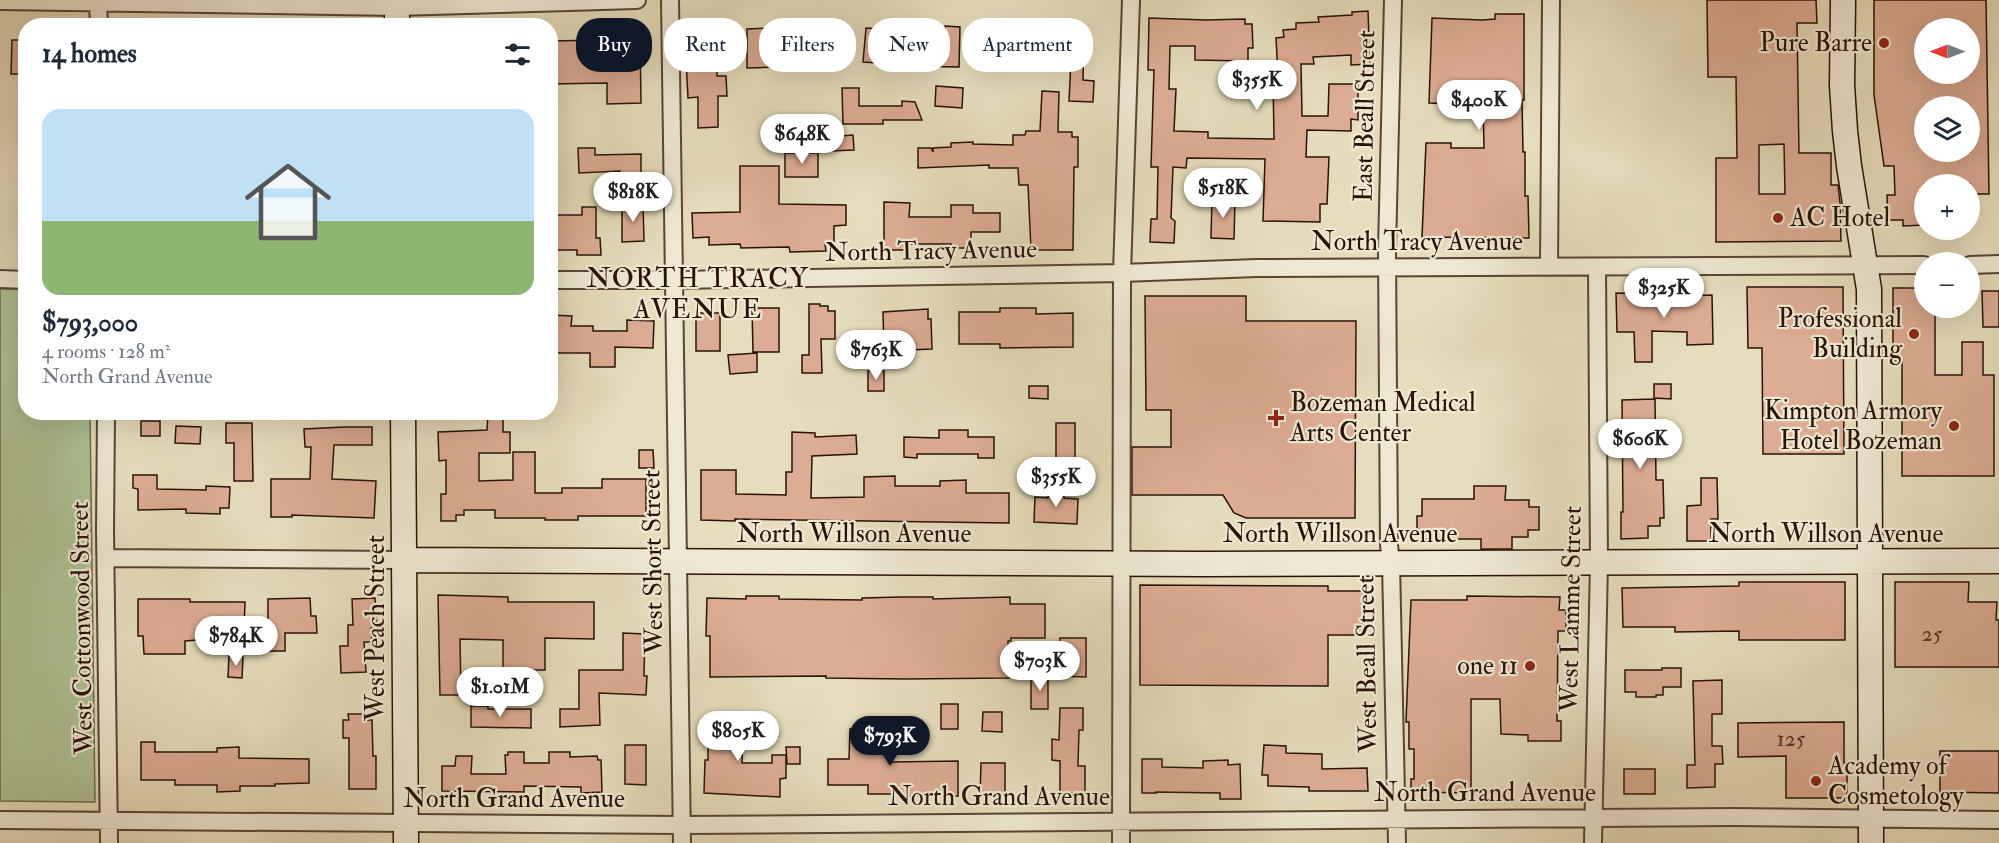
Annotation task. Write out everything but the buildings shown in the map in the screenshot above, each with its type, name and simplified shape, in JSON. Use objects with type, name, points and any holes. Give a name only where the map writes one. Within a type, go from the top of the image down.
[{"type":"street","points":[[0,1],[397,11],[637,0]]},
{"type":"street","name":"West Short Street","points":[[670,0],[682,843]]},
{"type":"street","points":[[1121,843],[1122,273],[1131,0]]},
{"type":"street","name":"East Beall Street","points":[[1388,268],[1393,0]]},
{"type":"street","points":[[1550,267],[1551,0]]},
{"type":"street","points":[[1844,0],[1842,85],[1845,131],[1869,289],[1870,843]]},
{"type":"street","points":[[98,2],[99,18]]},
{"type":"street","points":[[1980,265],[1999,264]]},
{"type":"street","name":"North Tracy Avenue","points":[[558,280],[1122,273],[1257,268],[1914,265]]},
{"type":"street","name":"West Lamme Street","points":[[1593,843],[1599,563],[1597,267]]},
{"type":"street","name":"West Beall Street","points":[[1388,268],[1389,545],[1397,843]]},
{"type":"street","points":[[0,279],[18,280]]},
{"type":"street","name":"West Cottonwood Street","points":[[106,420],[109,843]]},
{"type":"street","name":"West Peach Street","points":[[403,420],[406,834]]},
{"type":"street","name":"North Willson Avenue","points":[[106,558],[1121,563],[1999,561]]},
{"type":"street","name":"North Grand Avenue","points":[[0,820],[406,834],[682,825],[1734,817],[1999,820]]},
{"type":"green space","points":[[0,289],[18,289],[18,420],[90,420],[95,802],[0,801]]},
{"type":"place","name":"Pure Barre","points":[[1884,43]]},
{"type":"place","name":"AC Hotel","points":[[1778,218]]},
{"type":"place","name":"Professional Building","points":[[1914,334]]},
{"type":"place","name":"Bozeman Medical Arts Center","points":[[1276,418]]},
{"type":"place","name":"Kimpton Armory Hotel Bozeman","points":[[1954,426]]},
{"type":"place","name":"one 11","points":[[1530,666]]},
{"type":"place","name":"Academy of Cosmetology","points":[[1816,781]]},
{"type":"district","name":"NORTH TRACY AVENUE","points":[[698,294]]}]
